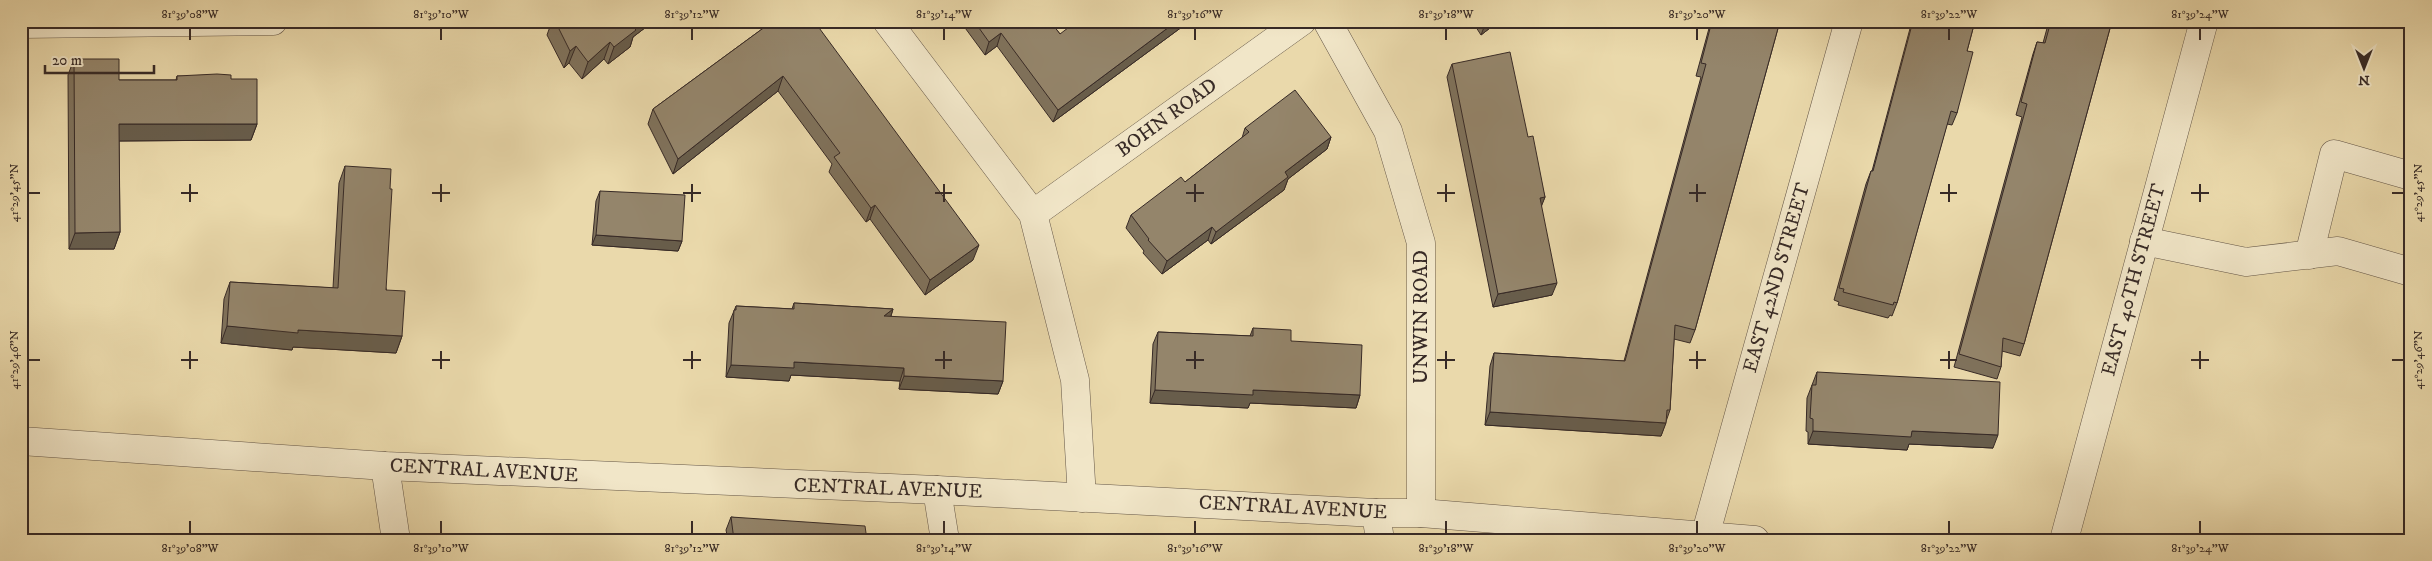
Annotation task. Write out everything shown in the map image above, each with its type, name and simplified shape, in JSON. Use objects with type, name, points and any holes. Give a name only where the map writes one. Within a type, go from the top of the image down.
[{"type":"street","points":[[21,24],[272,21]]},
{"type":"street","points":[[887,21],[1033,214],[1075,380],[1082,498]]},
{"type":"street","name":"BOHN ROAD","points":[[1033,214],[1302,21]]},
{"type":"street","name":"UNWIN ROAD","points":[[1327,21],[1388,131],[1421,243],[1421,513]]},
{"type":"street","name":"EAST 42ND STREET","points":[[1705,536],[1849,21]]},
{"type":"street","name":"EAST 40TH STREET","points":[[2064,540],[2204,21]]},
{"type":"street","points":[[2309,255],[2334,154],[2411,176]]},
{"type":"street","points":[[2144,241],[2246,262],[2338,251],[2411,272]]},
{"type":"street","name":"CENTRAL AVENUE","points":[[21,441],[385,466],[937,490],[1376,513],[1421,513],[1755,540]]},
{"type":"street","points":[[385,466],[396,540]]},
{"type":"street","points":[[937,490],[945,540]]},
{"type":"street","points":[[1376,513],[1380,540]]},
{"type":"building","points":[[555,21],[638,21],[632,26],[636,30],[614,47],[610,42],[588,62],[576,46],[570,51]]},
{"type":"building","points":[[773,21],[814,21],[979,245],[930,280],[875,205],[871,208],[834,157],[840,153],[783,76],[678,159],[653,109]]},
{"type":"building","points":[[974,21],[1050,21],[1060,34],[1077,21],[1177,21],[1058,110],[1001,33],[989,42]]},
{"type":"building","points":[[1712,21],[1780,21],[1695,330],[1675,325],[1670,410],[1667,410],[1666,423],[1490,412],[1494,353],[1625,361],[1706,64],[1701,63]]},
{"type":"building","points":[[1913,21],[1975,21],[1967,51],[1973,52],[1957,113],[1951,111],[1897,303],[1894,302],[1893,305],[1843,292],[1844,289],[1839,288],[1871,171],[1873,171]]},
{"type":"building","points":[[2051,21],[2112,21],[2024,344],[2003,338],[2001,367],[1959,354],[2027,104],[2021,102],[2037,42],[2045,43]]},
{"type":"building","points":[[1510,52],[1528,137],[1533,136],[1545,197],[1540,198],[1557,283],[1498,294],[1452,64]]},
{"type":"building","points":[[74,59],[119,59],[119,80],[177,80],[177,76],[217,74],[231,75],[231,79],[257,79],[257,124],[119,124],[120,232],[75,233]]},
{"type":"building","points":[[1295,90],[1331,137],[1285,172],[1288,177],[1216,232],[1212,227],[1167,261],[1148,240],[1131,215],[1181,177],[1185,182],[1249,132],[1245,128]]},
{"type":"building","points":[[345,166],[391,169],[390,189],[392,189],[386,290],[405,291],[402,336],[298,330],[298,333],[227,326],[230,282],[338,288]]},
{"type":"building","points":[[600,191],[685,195],[682,241],[596,235]]},
{"type":"building","points":[[794,303],[893,309],[884,316],[1006,322],[1003,381],[904,376],[904,368],[794,362],[794,368],[731,365],[734,310],[736,310],[736,306],[794,309]]},
{"type":"building","points":[[1253,328],[1291,330],[1291,341],[1362,345],[1360,395],[1253,390],[1253,395],[1155,390],[1158,332],[1253,336]]},
{"type":"building","points":[[1817,372],[2000,382],[1998,435],[1912,431],[1911,437],[1813,431],[1813,419],[1810,418],[1812,385],[1816,385]]},
{"type":"building","points":[[731,517],[865,526],[867,540],[734,540]]}]
